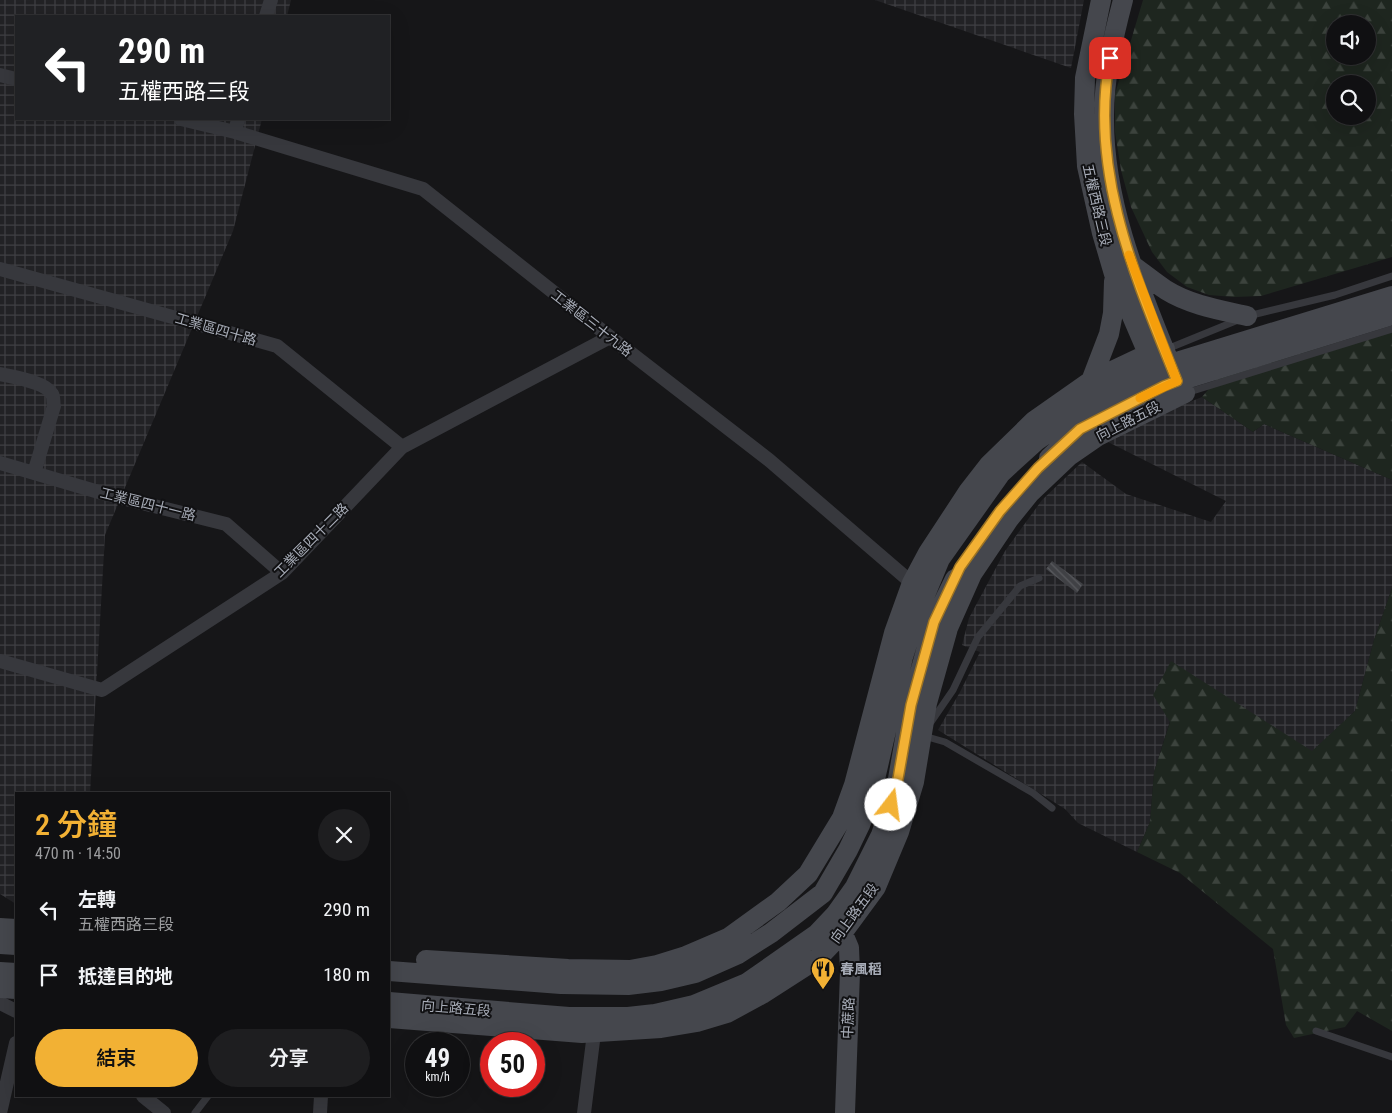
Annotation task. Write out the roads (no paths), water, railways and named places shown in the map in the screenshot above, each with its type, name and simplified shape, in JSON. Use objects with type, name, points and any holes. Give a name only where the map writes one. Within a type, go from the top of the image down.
[{"type":"main road","name":"五權西路三段","points":[[1101,0],[1085,78],[1084,114],[1087,166],[1102,232],[1123,269],[1167,375]]},
{"type":"main road","name":"五權西路三段","points":[[1123,0],[1106,76],[1104,116],[1106,161],[1116,213],[1123,269]]},
{"type":"main road","points":[[1091,381],[1109,334],[1123,269],[1208,308],[1247,316]]},
{"type":"main road","name":"向上路五段","points":[[390,971],[561,984],[628,985],[661,981],[695,973],[738,954],[771,934],[824,893],[848,850],[860,825],[872,792],[903,657],[915,619],[940,559],[1001,473],[1036,441],[1092,402],[1392,296]]},
{"type":"main road","name":"向上路五段","points":[[390,958],[568,969],[630,970],[657,965],[686,956],[728,938],[778,902],[808,874],[842,818],[854,785],[894,632],[912,583],[933,545],[968,492],[989,465],[1034,421],[1091,381],[1167,375],[1392,315]]},
{"type":"main road","name":"向上路五段","points":[[390,1002],[569,1017],[628,1017],[655,1014],[694,1005],[747,983],[817,934],[839,924],[876,887],[899,832],[914,782],[927,703],[948,628],[972,574],[1009,518],[1030,493],[1069,456],[1098,436],[1167,375]]},
{"type":"main road","name":"向上路五段","points":[[390,1018],[582,1033],[661,1028],[696,1022],[727,1013],[762,994],[818,958],[839,924],[854,887],[881,835],[896,790],[911,705],[934,622],[960,567],[1006,504],[1038,468],[1080,429],[1167,375]]},
{"type":"main road","name":"中蔗路","points":[[808,874],[824,893],[849,948],[850,972],[845,1113]]},
{"type":"main road","points":[[0,928],[15,929]]},
{"type":"main road","points":[[0,944],[15,945]]},
{"type":"main road","points":[[818,958],[836,961],[850,972]]},
{"type":"main road","points":[[0,972],[15,973]]},
{"type":"main road","points":[[0,988],[15,990]]},
{"type":"street","points":[[266,15],[271,0]]},
{"type":"street","points":[[0,75],[15,79]]},
{"type":"street","name":"工業區三十九路","points":[[190,120],[236,125],[423,189],[769,460],[912,583]]},
{"type":"street","name":"工業區四十路","points":[[0,268],[277,346],[402,447]]},
{"type":"street","name":"工業區四十二路","points":[[0,661],[102,690],[282,573],[402,447],[610,337]]},
{"type":"street","points":[[0,374],[38,384],[46,388],[53,395],[54,406],[34,472]]},
{"type":"street","name":"工業區四十一路","points":[[0,463],[102,493],[226,524],[282,573]]},
{"type":"street","points":[[0,1003],[15,1010]]},
{"type":"street","points":[[584,1113],[594,1033]]},
{"type":"street","points":[[0,1113],[15,1047]]},
{"type":"street","points":[[144,1097],[164,1113]]},
{"type":"street","points":[[320,1113],[322,1097]]},
{"type":"lane","name":"向上路五段","points":[[1167,375],[1247,316],[1335,295],[1392,276]]},
{"type":"lane","name":"向上路五段","points":[[1167,375],[1392,329]]},
{"type":"lane","points":[[1039,578],[1020,586],[978,637],[953,690],[922,735],[945,742],[1033,794],[1052,808]]},
{"type":"lane","points":[[1316,1031],[1392,1057]]},
{"type":"lane","points":[[195,1113],[207,1097]]},
{"type":"place","name":"春風稻","points":[[823,990]]}]
